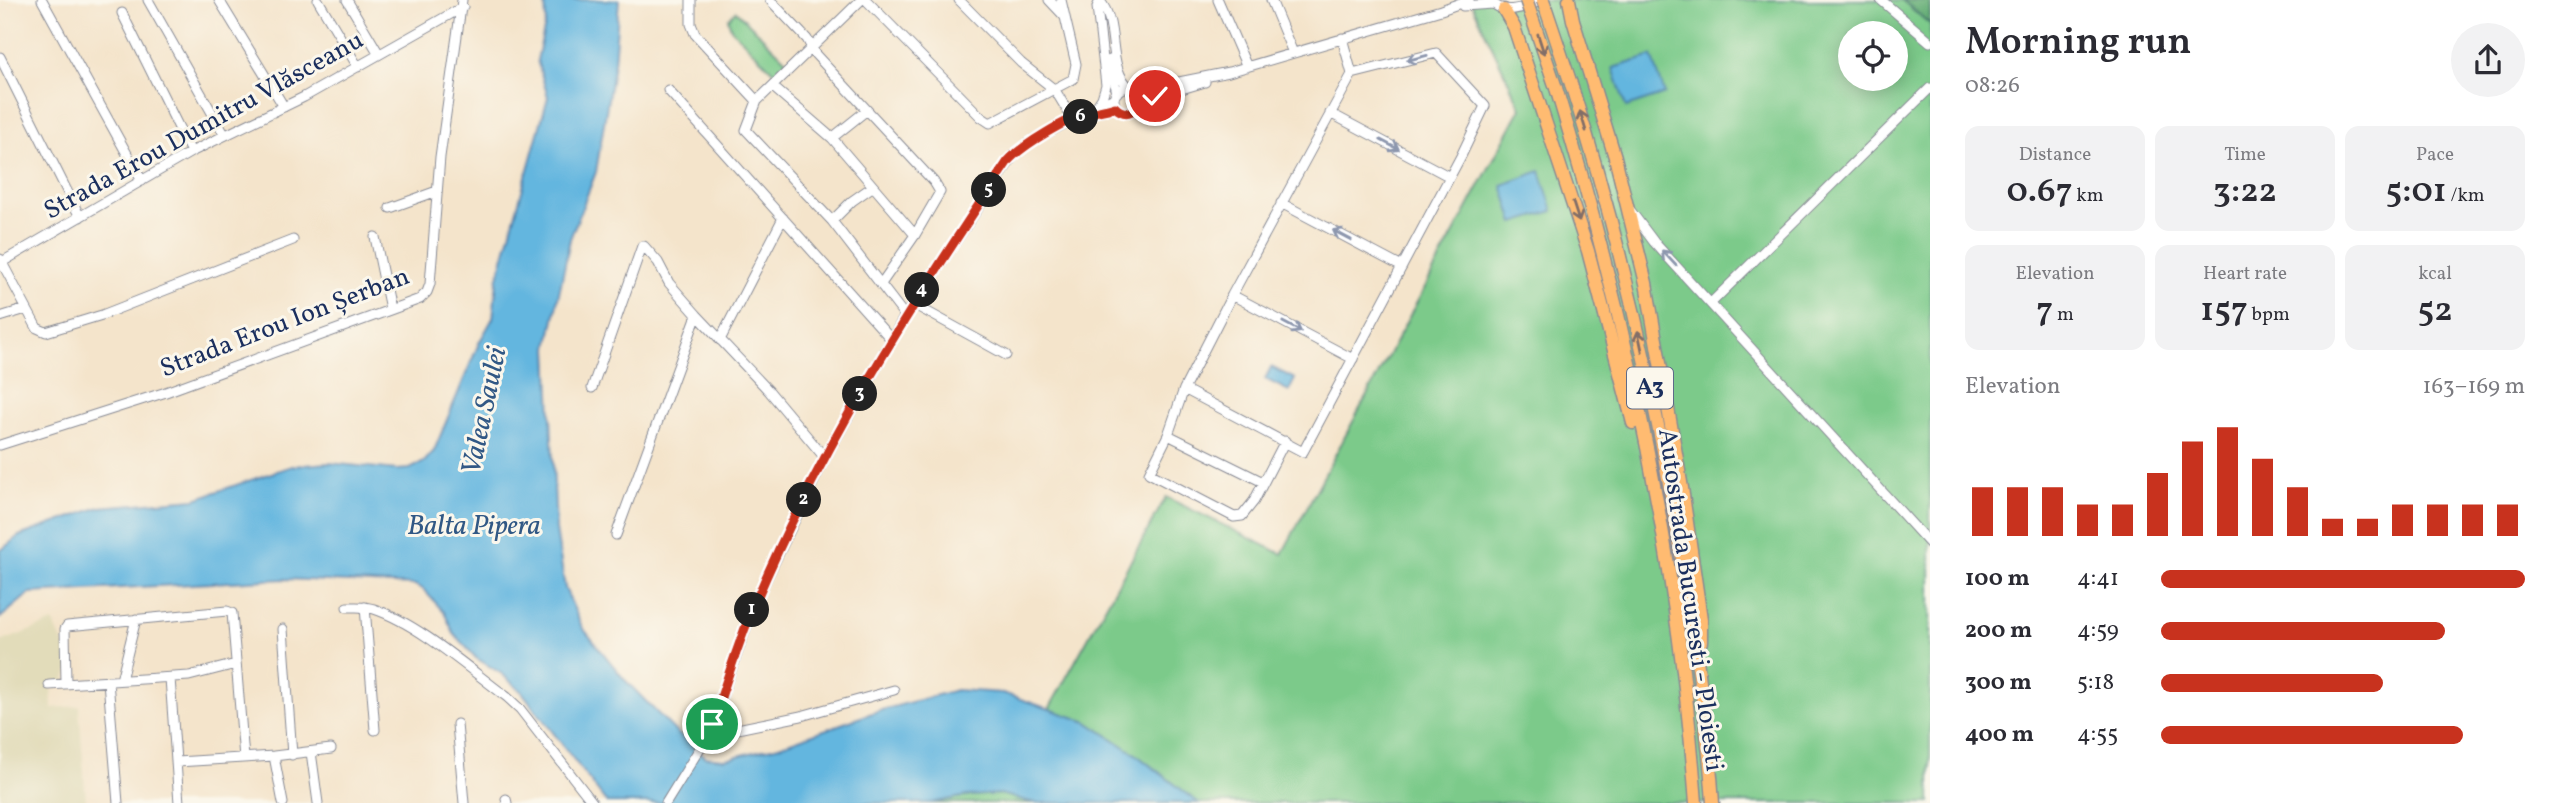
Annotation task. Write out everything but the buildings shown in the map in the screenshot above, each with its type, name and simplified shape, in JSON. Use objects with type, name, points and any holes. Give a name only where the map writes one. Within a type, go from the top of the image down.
[{"type":"highway","name":"Autostrada Bucuresti - Ploiesti","points":[[1526,0],[1556,88],[1607,268],[1642,424],[1682,662],[1696,803]]},
{"type":"highway","name":"Autostrada Bucuresti - Ploiesti","points":[[1544,0],[1611,218],[1653,401],[1679,537],[1702,698],[1713,803]]},
{"type":"highway","points":[[1569,0],[1629,210],[1664,378],[1701,619],[1702,698]]},
{"type":"highway","points":[[1495,5],[1514,27],[1588,251],[1664,548]]},
{"type":"street","points":[[42,0],[142,181]]},
{"type":"street","points":[[148,0],[224,134]]},
{"type":"street","points":[[219,0],[284,107]]},
{"type":"street","points":[[318,0],[358,66]]},
{"type":"street","points":[[347,0],[379,54]]},
{"type":"street","points":[[691,0],[691,24],[695,34],[757,101]]},
{"type":"street","points":[[770,0],[815,54],[934,182],[940,192],[915,235],[881,284]]},
{"type":"street","points":[[959,0],[1021,63],[1055,90],[1073,120]]},
{"type":"street","points":[[1049,0],[1065,18]]},
{"type":"street","points":[[905,316],[832,221],[746,131],[757,101],[812,48],[868,1],[981,117],[990,123],[1073,79],[1076,72],[1061,0]]},
{"type":"street","points":[[1100,0],[1107,12],[1117,69],[1133,90],[1138,102],[1135,109],[1129,113],[1121,112],[1115,99],[1100,0]]},
{"type":"street","points":[[1092,111],[1102,98],[1106,85],[1097,7],[1100,0]]},
{"type":"street","points":[[1218,0],[1247,67]]},
{"type":"street","points":[[1271,0],[1293,52]]},
{"type":"street","points":[[666,803],[708,735],[756,600],[824,458],[905,316],[1008,161],[1027,144],[1115,99],[1124,88],[1133,90],[1229,72],[1469,0]]},
{"type":"street","points":[[1441,10],[1495,5],[1518,8],[1544,0]]},
{"type":"street","points":[[1881,0],[1930,42]]},
{"type":"street","name":"Strada Erou Dumitru Vlăsceanu","points":[[1,260],[224,134],[284,107],[358,66],[463,3]]},
{"type":"street","name":"Strada Erou Ion Șerban","points":[[0,445],[163,393],[420,299],[430,284],[440,157],[463,3]]},
{"type":"street","points":[[122,13],[191,152]]},
{"type":"street","points":[[1285,441],[1254,501],[1242,516],[1234,516],[1149,473],[1168,435],[1184,389],[1351,71],[1342,38]]},
{"type":"street","points":[[1184,389],[1303,452],[1485,106],[1436,53],[1351,71]]},
{"type":"street","points":[[0,57],[80,217]]},
{"type":"street","points":[[1138,102],[1229,72]]},
{"type":"street","points":[[773,87],[832,138],[915,235]]},
{"type":"street","points":[[1711,303],[1930,88]]},
{"type":"street","points":[[668,90],[891,339]]},
{"type":"street","points":[[832,138],[867,110]]},
{"type":"street","points":[[1330,113],[1450,177]]},
{"type":"street","points":[[832,221],[852,201],[872,187]]},
{"type":"street","points":[[390,208],[437,191]]},
{"type":"street","points":[[1281,202],[1402,267]]},
{"type":"street","points":[[1629,210],[1654,242],[1930,544]]},
{"type":"street","points":[[720,340],[783,219]]},
{"type":"street","points":[[375,237],[390,310]]},
{"type":"street","points":[[1,260],[26,309],[42,332],[102,315],[293,240]]},
{"type":"street","points":[[592,388],[644,246],[658,262],[669,283],[696,315],[769,391],[824,458]]},
{"type":"street","points":[[1232,295],[1353,359]]},
{"type":"street","points":[[913,304],[1006,355]]},
{"type":"street","points":[[0,317],[26,309]]},
{"type":"street","points":[[616,535],[696,315]]},
{"type":"street","points":[[1168,435],[1263,482]]},
{"type":"street","points":[[347,607],[365,607],[391,616],[413,628],[507,697],[520,709],[593,803]]},
{"type":"street","points":[[365,607],[375,730]]},
{"type":"street","points":[[66,684],[67,626],[227,611],[232,613],[244,758]]},
{"type":"street","points":[[121,680],[136,619]]},
{"type":"street","points":[[283,629],[292,755]]},
{"type":"street","points":[[49,685],[189,676],[236,664]]},
{"type":"street","points":[[170,678],[179,803]]},
{"type":"street","points":[[108,681],[118,803]]},
{"type":"street","points":[[708,735],[801,716],[894,690]]},
{"type":"street","points":[[457,724],[464,803]]},
{"type":"street","points":[[177,762],[274,757],[331,749]]},
{"type":"street","points":[[311,752],[318,803]]},
{"type":"street","points":[[274,757],[283,803]]},
{"type":"shaded area","points":[[53,622],[72,662],[64,681],[51,683],[52,708],[79,706],[86,803],[0,803],[0,642]]},
{"type":"green space","points":[[1470,0],[1902,0],[1930,24],[1930,803],[1199,803],[1134,753],[1087,722],[1049,709],[1166,497],[1282,554],[1521,108]]},
{"type":"green space","points":[[1902,0],[1930,0],[1930,24]]},
{"type":"green space","points":[[736,11],[787,61],[775,73],[731,29],[728,19]]},
{"type":"green space","points":[[1000,794],[1035,803],[931,803],[967,796]]},
{"type":"water","name":"Balta Pipera","points":[[545,0],[619,0],[614,63],[596,172],[570,239],[548,348],[556,530],[565,588],[582,627],[624,679],[675,731],[706,757],[725,759],[779,746],[878,711],[956,690],[1003,693],[1087,722],[1134,753],[1199,803],[1035,803],[1000,794],[967,796],[931,803],[607,803],[522,692],[502,674],[476,658],[454,634],[444,612],[423,589],[415,585],[285,579],[30,593],[0,618],[0,551],[19,536],[100,507],[195,499],[292,466],[329,463],[410,469],[424,462],[434,451],[479,343],[493,318],[497,281],[548,97],[537,60],[546,21]]},
{"type":"water","points":[[1652,56],[1665,94],[1626,107],[1613,68]]},
{"type":"water","points":[[1540,171],[1553,211],[1514,223],[1502,185]]},
{"type":"water","points":[[1271,367],[1295,379],[1289,391],[1265,379]]},
{"type":"route","points":[[712,724],[756,600],[824,458],[891,339],[1008,161],[1033,140],[1088,113],[1115,107],[1121,112],[1129,113],[1135,109],[1138,102],[1155,96]]},
{"type":"water label","name":"Valea Saulei","points":[[485,411]]}]
